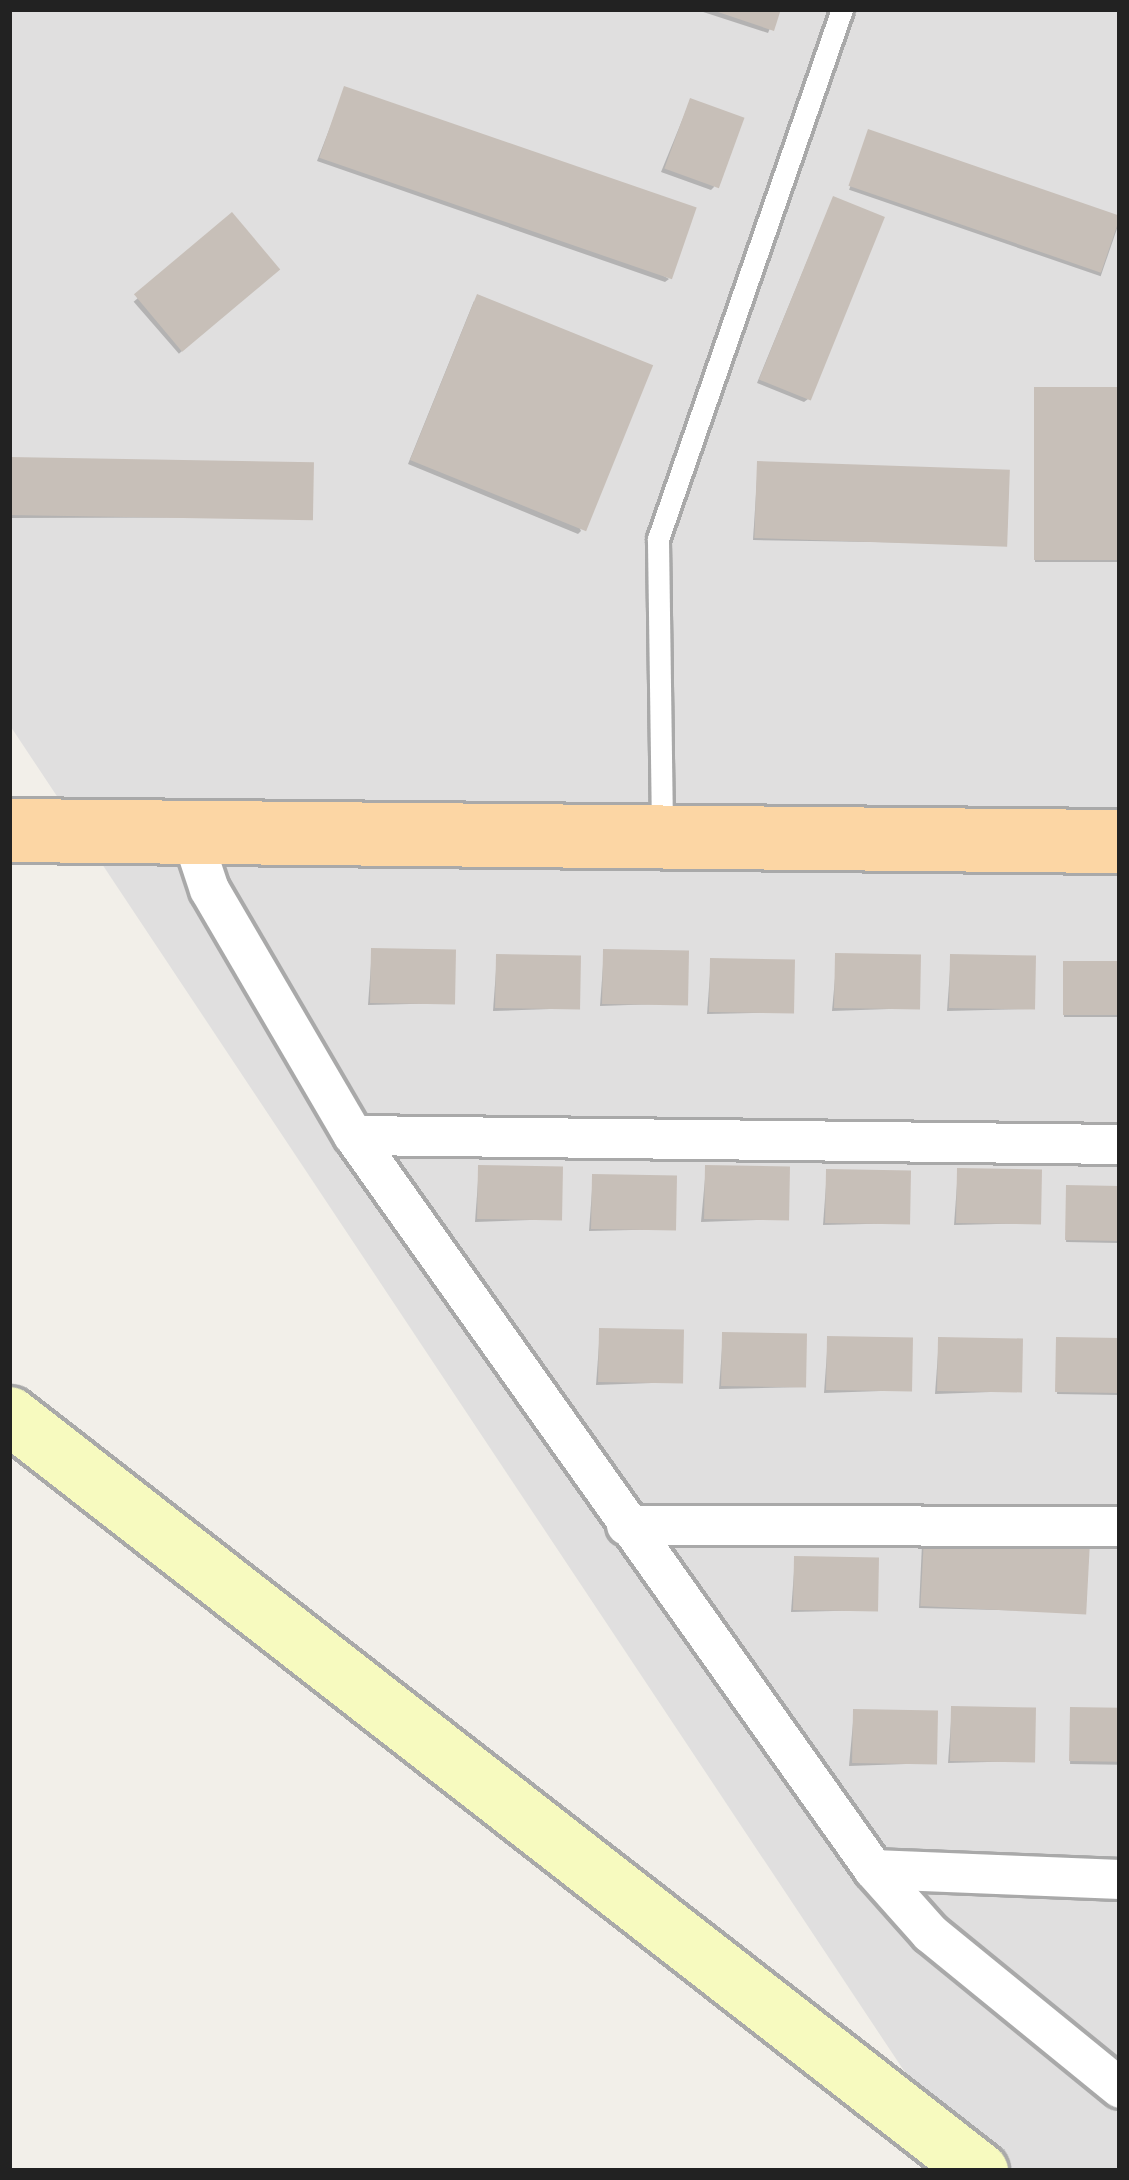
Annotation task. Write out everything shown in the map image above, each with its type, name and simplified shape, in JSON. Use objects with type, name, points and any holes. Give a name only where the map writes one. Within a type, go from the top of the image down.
[{"type":"main road","points":[[9,830],[1120,841]]},
{"type":"street","points":[[190,829],[209,889],[353,1135],[873,1869],[930,1933],[1120,2089]]},
{"type":"street","points":[[353,1135],[1120,1144]]},
{"type":"street","points":[[9,1414],[979,2171]]},
{"type":"street","points":[[626,1526],[1120,1526]]},
{"type":"street","points":[[873,1869],[1120,1879]]},
{"type":"lane","points":[[662,835],[658,539],[842,9]]},
{"type":"shaded area","points":[[9,9],[1120,9],[1120,2171],[994,2171],[944,2131],[9,724]]},
{"type":"building","points":[[709,9],[781,9],[774,31]]},
{"type":"building","points":[[344,86],[697,207],[672,279],[319,158]]},
{"type":"building","points":[[690,98],[745,118],[719,188],[664,168]]},
{"type":"building","points":[[868,129],[1120,216],[1101,273],[848,186]]},
{"type":"building","points":[[833,196],[885,217],[811,401],[759,380]]},
{"type":"building","points":[[232,212],[280,269],[182,352],[134,294]]},
{"type":"building","points":[[477,294],[653,365],[586,531],[410,460]]},
{"type":"building","points":[[1034,387],[1120,387],[1120,560],[1034,560]]},
{"type":"building","points":[[9,457],[314,462],[313,520],[9,515]]},
{"type":"building","points":[[757,461],[1010,470],[1007,547],[754,538]]},
{"type":"building","points":[[371,948],[456,949],[455,1004],[370,1003]]},
{"type":"building","points":[[603,949],[689,951],[688,1005],[602,1004]]},
{"type":"building","points":[[835,953],[921,955],[920,1009],[834,1008]]},
{"type":"building","points":[[496,954],[581,955],[580,1009],[495,1008]]},
{"type":"building","points":[[950,954],[1036,956],[1035,1009],[949,1008]]},
{"type":"building","points":[[710,958],[795,959],[794,1013],[709,1012]]},
{"type":"building","points":[[1063,961],[1120,961],[1120,1015],[1063,1015]]},
{"type":"building","points":[[478,1165],[563,1166],[562,1220],[477,1219]]},
{"type":"building","points":[[705,1165],[790,1166],[789,1220],[704,1219]]},
{"type":"building","points":[[957,1168],[1042,1169],[1041,1224],[956,1223]]},
{"type":"building","points":[[826,1169],[911,1170],[910,1224],[825,1223]]},
{"type":"building","points":[[592,1174],[677,1175],[676,1230],[591,1229]]},
{"type":"building","points":[[1066,1185],[1120,1186],[1119,1241],[1065,1240]]},
{"type":"building","points":[[599,1328],[684,1329],[683,1383],[598,1382]]},
{"type":"building","points":[[722,1332],[807,1333],[806,1387],[721,1386]]},
{"type":"building","points":[[827,1336],[913,1338],[912,1391],[826,1390]]},
{"type":"building","points":[[938,1337],[1023,1338],[1022,1392],[937,1391]]},
{"type":"building","points":[[1056,1337],[1120,1338],[1119,1393],[1055,1392]]},
{"type":"building","points":[[924,1537],[1090,1546],[1086,1615],[920,1606]]},
{"type":"building","points":[[794,1556],[879,1557],[878,1611],[793,1610]]},
{"type":"building","points":[[951,1706],[1036,1707],[1035,1762],[950,1761]]},
{"type":"building","points":[[1070,1707],[1120,1708],[1119,1762],[1069,1761]]},
{"type":"building","points":[[853,1709],[938,1710],[937,1764],[852,1763]]}]
